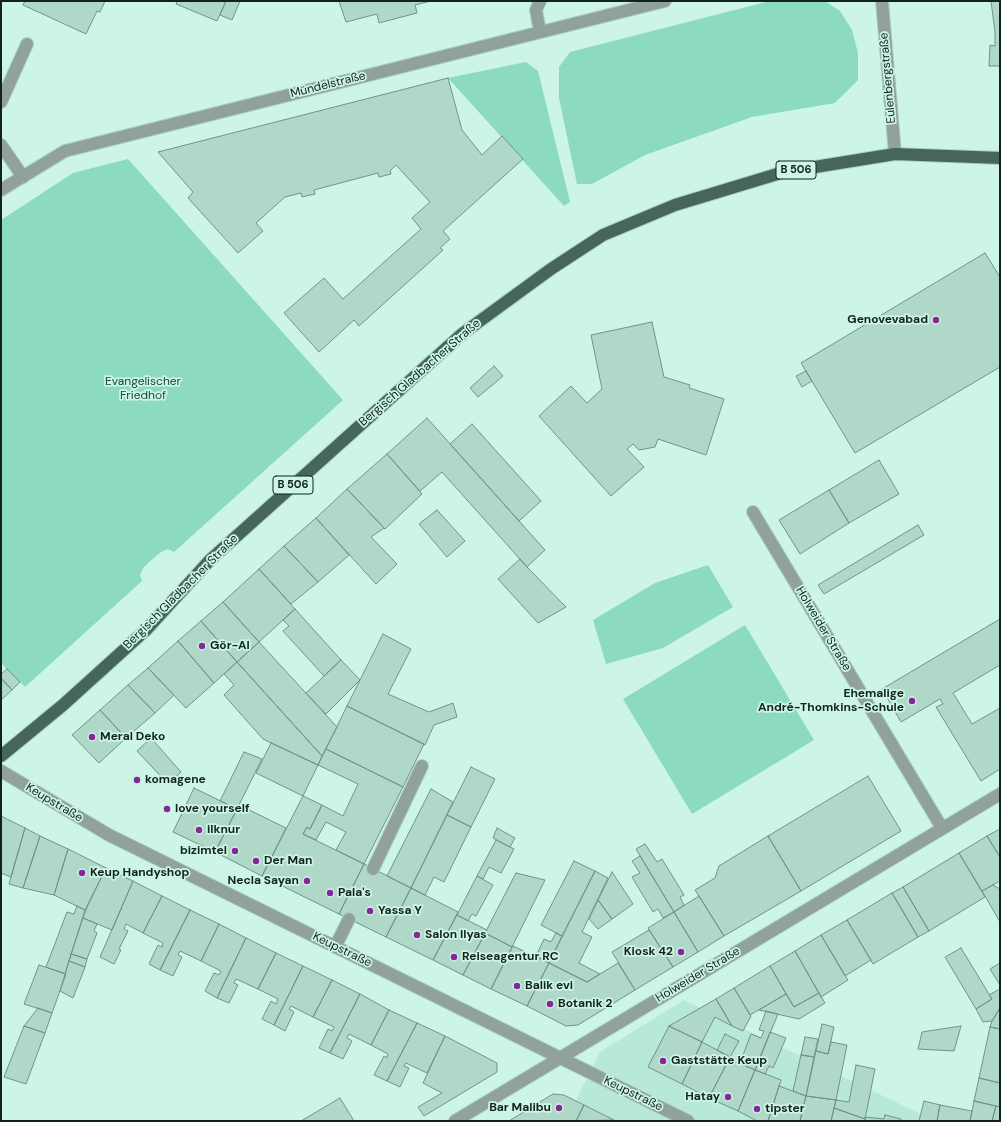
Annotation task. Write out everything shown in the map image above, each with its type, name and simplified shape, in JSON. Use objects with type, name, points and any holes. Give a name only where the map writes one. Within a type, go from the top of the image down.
[{"type":"main road","name":"Bergisch Gladbacher Straße","points":[[1,756],[63,705],[147,629],[210,560],[456,339],[551,269],[602,235],[675,205],[784,172],[895,154],[1000,158]]},
{"type":"street","points":[[540,1],[536,10],[540,32]]},
{"type":"street","name":"Mündelstraße","points":[[1,190],[65,150],[665,1]]},
{"type":"street","name":"Eulenbergstraße","points":[[882,1],[895,154]]},
{"type":"street","points":[[1,102],[27,44]]},
{"type":"street","points":[[1,145],[23,177]]},
{"type":"street","name":"Holweider Straße","points":[[753,512],[942,828]]},
{"type":"street","points":[[373,869],[422,766]]},
{"type":"street","name":"Keupstraße","points":[[1,771],[109,835],[688,1121]]},
{"type":"street","name":"Holweider Straße","points":[[455,1121],[1000,794]]},
{"type":"street","points":[[335,947],[349,919]]},
{"type":"shaded area","points":[[684,1000],[935,1121],[566,1121],[600,1052]]},
{"type":"green space","points":[[770,1],[825,1],[840,11],[852,30],[858,53],[858,80],[835,103],[752,117],[645,155],[592,184],[577,184],[559,98],[559,67],[570,52]]},
{"type":"green space","points":[[526,62],[538,71],[570,202],[564,206],[448,78]]},
{"type":"green space","name":"Evangelischer Friedhof","points":[[128,159],[343,400],[174,552],[168,549],[161,552],[148,563],[143,568],[140,575],[142,581],[25,687],[1,663],[1,220],[73,173]]},
{"type":"green space","points":[[708,565],[733,607],[663,648],[606,664],[593,620],[655,583]]},
{"type":"green space","points":[[745,625],[814,740],[692,814],[623,699]]},
{"type":"building","points":[[25,1],[105,1],[100,12],[97,11],[86,34],[23,5]]},
{"type":"building","points":[[177,1],[226,1],[217,21],[176,4]]},
{"type":"building","points":[[226,1],[240,1],[232,20],[220,15]]},
{"type":"building","points":[[339,1],[431,1],[415,5],[417,13],[379,23],[377,14],[346,22]]},
{"type":"building","points":[[991,1],[1000,1],[1000,66],[989,66],[990,45],[995,46],[995,32]]},
{"type":"building","points":[[448,78],[462,130],[482,155],[502,136],[523,159],[443,231],[450,239],[440,248],[443,250],[359,326],[354,320],[319,352],[284,313],[324,278],[343,299],[421,229],[412,218],[430,202],[396,165],[390,171],[391,174],[379,177],[378,173],[314,190],[315,194],[302,197],[301,193],[285,197],[256,223],[263,231],[238,253],[188,198],[193,192],[158,152]]},
{"type":"building","name":"Genovevabad","points":[[985,253],[1000,277],[1000,367],[855,453],[801,363]]},
{"type":"building","points":[[652,322],[664,377],[690,385],[689,388],[724,399],[706,455],[658,439],[655,447],[639,450],[633,444],[627,449],[644,467],[611,496],[539,416],[571,386],[587,403],[602,389],[591,335]]},
{"type":"building","points":[[494,366],[503,376],[478,397],[470,388]]},
{"type":"building","points":[[806,371],[812,381],[802,387],[796,376]]},
{"type":"building","points":[[427,418],[545,550],[527,567],[442,472],[420,491],[387,454]]},
{"type":"building","points":[[472,424],[541,501],[519,521],[450,444]]},
{"type":"building","points":[[387,454],[422,494],[385,529],[347,489]]},
{"type":"building","points":[[879,460],[899,494],[849,523],[829,490]]},
{"type":"building","points":[[347,489],[384,528],[371,537],[397,564],[376,584],[316,518]]},
{"type":"building","points":[[829,490],[849,523],[800,554],[779,520]]},
{"type":"building","points":[[437,510],[465,541],[447,557],[419,524]]},
{"type":"building","points":[[316,518],[349,555],[318,582],[284,546]]},
{"type":"building","points":[[918,525],[924,535],[824,594],[818,585]]},
{"type":"building","points":[[284,546],[318,582],[291,604],[259,569]]},
{"type":"building","points":[[520,559],[566,607],[538,623],[498,579]]},
{"type":"building","points":[[259,569],[295,609],[259,642],[223,602]]},
{"type":"building","points":[[223,602],[259,642],[237,662],[201,621]]},
{"type":"building","points":[[295,609],[341,660],[324,676],[283,631],[289,626],[283,620]]},
{"type":"building","name":"Ehemalige André-Thomkins-Schule","points":[[1000,619],[1000,665],[953,693],[972,724],[1000,708],[1000,769],[981,781],[936,707],[943,704],[940,699],[901,722],[882,689]]},
{"type":"building","points":[[201,621],[237,662],[214,683],[178,641]]},
{"type":"building","points":[[383,634],[411,649],[388,694],[429,712],[453,703],[457,717],[434,725],[425,745],[347,706]]},
{"type":"building","points":[[178,641],[214,683],[186,708],[148,668]]},
{"type":"building","points":[[259,642],[337,727],[322,756],[237,662]]},
{"type":"building","points":[[341,660],[360,680],[326,714],[306,693]]},
{"type":"building","points":[[237,662],[322,756],[318,765],[263,739],[224,695],[234,685],[224,674]]},
{"type":"building","points":[[148,668],[174,695],[155,713],[128,685]]},
{"type":"building","points":[[7,669],[20,682],[12,690],[1,678],[1,674]]},
{"type":"building","points":[[1,678],[12,690],[1,700]]},
{"type":"building","points":[[128,685],[155,713],[126,738],[100,710]]},
{"type":"building","points":[[347,706],[424,744],[403,787],[326,749]]},
{"type":"building","points":[[100,710],[126,738],[99,763],[72,735]]},
{"type":"building","points":[[151,738],[181,772],[168,784],[137,751]]},
{"type":"building","points":[[271,743],[318,765],[303,796],[256,773]]},
{"type":"building","points":[[326,749],[403,787],[364,864],[336,850],[346,832],[326,822],[316,840],[303,834],[307,827],[310,829],[322,805],[343,816],[358,784],[318,765]]},
{"type":"building","points":[[244,752],[262,759],[237,809],[220,801]]},
{"type":"building","points":[[471,767],[495,779],[471,827],[447,815]]},
{"type":"building","points":[[868,776],[901,831],[801,891],[768,836]]},
{"type":"building","points":[[194,788],[237,809],[215,852],[173,832]]},
{"type":"building","points":[[431,789],[453,802],[411,888],[387,876]]},
{"type":"building","points":[[303,796],[322,805],[310,829],[307,827],[303,834],[364,864],[339,914],[262,876]]},
{"type":"building","points":[[239,805],[286,828],[262,876],[215,852]]},
{"type":"building","points":[[447,815],[471,827],[444,882],[434,877],[425,895],[411,888]]},
{"type":"building","points":[[1,816],[25,828],[11,877],[1,873]]},
{"type":"building","points":[[25,828],[40,836],[23,888],[9,884]]},
{"type":"building","points":[[497,828],[515,838],[510,847],[493,838]]},
{"type":"building","points":[[1000,829],[1000,857],[987,836]]},
{"type":"building","points":[[40,836],[68,849],[54,895],[23,888]]},
{"type":"building","points":[[768,836],[801,891],[724,936],[695,890],[715,878],[719,866]]},
{"type":"building","points":[[987,836],[1000,857],[1000,881],[982,891],[959,853]]},
{"type":"building","points":[[496,840],[514,849],[501,873],[489,867],[483,879],[477,876]]},
{"type":"building","points":[[645,844],[657,862],[662,859],[684,895],[680,897],[684,905],[674,912],[636,849]]},
{"type":"building","points":[[68,849],[106,868],[85,910],[54,895]]},
{"type":"building","points":[[959,853],[985,897],[929,931],[903,887]]},
{"type":"building","points":[[640,856],[674,912],[663,918],[658,909],[653,912],[632,877],[640,873],[632,861]]},
{"type":"building","points":[[574,861],[595,871],[562,936],[541,925]]},
{"type":"building","points":[[364,864],[411,888],[386,937],[339,914]]},
{"type":"building","points":[[106,868],[133,881],[112,930],[83,918]]},
{"type":"building","points":[[595,871],[608,878],[582,932],[592,937],[579,963],[600,974],[587,982],[549,963]]},
{"type":"building","points":[[612,872],[633,904],[612,919],[598,900]]},
{"type":"building","points":[[516,873],[545,880],[512,947],[485,933]]},
{"type":"building","points":[[477,876],[493,885],[476,916],[472,914],[468,921],[457,915]]},
{"type":"building","points":[[133,881],[162,896],[143,933],[126,924],[124,929],[128,931],[119,949],[121,950],[114,964],[100,957]]},
{"type":"building","points":[[993,885],[1000,889],[1000,922],[982,891]]},
{"type":"building","points":[[903,887],[929,931],[918,937],[892,893]]},
{"type":"building","points":[[411,888],[458,912],[433,960],[386,937]]},
{"type":"building","points":[[892,893],[918,937],[873,964],[847,920]]},
{"type":"building","points":[[162,896],[190,910],[160,970],[149,964],[158,945],[162,947],[163,943],[143,933]]},
{"type":"building","points":[[699,896],[724,936],[698,952],[674,912]]},
{"type":"building","points":[[598,900],[612,919],[598,929],[589,919]]},
{"type":"building","points":[[77,906],[85,910],[65,974],[46,967],[67,912],[74,914]]},
{"type":"building","points":[[190,910],[219,924],[201,961],[180,951],[178,955],[182,957],[173,976],[160,970]]},
{"type":"building","points":[[674,912],[698,952],[673,967],[648,928]]},
{"type":"building","points":[[457,915],[487,930],[463,975],[433,960]]},
{"type":"building","points":[[83,918],[97,924],[94,931],[97,933],[87,959],[71,954]]},
{"type":"building","points":[[847,920],[871,960],[845,976],[821,935]]},
{"type":"building","points":[[219,924],[246,938],[217,998],[205,991],[214,973],[219,975],[221,971],[201,961]]},
{"type":"building","points":[[649,930],[673,967],[635,990],[612,952]]},
{"type":"building","points":[[485,933],[512,947],[491,989],[463,975]]},
{"type":"building","points":[[556,933],[562,936],[549,963],[536,956],[544,939],[551,942]]},
{"type":"building","points":[[821,935],[848,980],[821,997],[795,951]]},
{"type":"building","points":[[246,938],[276,953],[258,989],[236,979],[234,983],[238,985],[229,1003],[217,998]]},
{"type":"building","points":[[513,946],[549,963],[527,1006],[491,989]]},
{"type":"building","points":[[961,948],[992,999],[976,1009],[945,957]]},
{"type":"building","points":[[795,951],[819,993],[794,1007],[770,966]]},
{"type":"building","points":[[276,953],[303,966],[274,1025],[262,1019],[271,1001],[276,1004],[278,999],[258,989]]},
{"type":"building","points":[[71,954],[87,959],[85,967],[69,961]]},
{"type":"building","points":[[69,961],[85,967],[73,998],[60,991]]},
{"type":"building","points":[[549,963],[587,982],[618,963],[635,990],[578,1025],[566,1026],[527,1006]]},
{"type":"building","points":[[1000,963],[1000,985],[990,969]]},
{"type":"building","points":[[39,965],[66,974],[52,1013],[24,1004]]},
{"type":"building","points":[[303,966],[332,980],[313,1017],[291,1006],[289,1009],[294,1012],[285,1031],[274,1025]]},
{"type":"building","points":[[770,966],[786,994],[750,1015],[734,988]]},
{"type":"building","points":[[332,980],[360,994],[330,1053],[319,1048],[328,1029],[332,1031],[334,1027],[313,1017]]},
{"type":"building","points":[[734,988],[751,1016],[743,1031],[732,1026],[716,999]]},
{"type":"building","points":[[1000,989],[1000,1008],[992,1021],[983,1022],[976,1009],[992,999],[989,995]]},
{"type":"building","points":[[819,993],[825,1003],[799,1019],[759,1010],[786,994],[794,1007]]},
{"type":"building","points":[[360,994],[389,1010],[371,1045],[349,1034],[347,1038],[352,1041],[343,1059],[330,1053]]},
{"type":"building","points":[[716,999],[732,1026],[715,1017],[702,1042],[669,1026]]},
{"type":"building","points":[[38,1008],[52,1013],[45,1033],[24,1026]]},
{"type":"building","points":[[1000,1008],[1000,1029],[990,1027],[992,1021]]},
{"type":"building","points":[[389,1010],[417,1023],[387,1081],[374,1075],[384,1056],[387,1058],[388,1054],[371,1045]]},
{"type":"building","points":[[766,1011],[778,1014],[755,1070],[740,1063],[751,1034],[761,1038],[764,1031],[759,1030]]},
{"type":"building","points":[[417,1023],[445,1036],[427,1073],[406,1063],[404,1066],[409,1068],[400,1087],[387,1081]]},
{"type":"building","points":[[822,1024],[834,1027],[828,1054],[816,1051]]},
{"type":"building","points":[[24,1026],[45,1033],[26,1084],[4,1077]]},
{"type":"building","points":[[669,1026],[702,1042],[682,1084],[648,1067]]},
{"type":"building","points":[[961,1026],[954,1051],[918,1049],[922,1032]]},
{"type":"building","points":[[990,1027],[1000,1029],[1000,1083],[979,1078]]},
{"type":"building","points":[[770,1032],[786,1038],[773,1068],[769,1066],[765,1074],[755,1070]]},
{"type":"building","points":[[725,1034],[739,1041],[730,1057],[717,1050]]},
{"type":"building","points":[[445,1036],[497,1063],[497,1072],[424,1116],[418,1107],[442,1093],[423,1083]]},
{"type":"building","points":[[805,1037],[818,1039],[814,1057],[801,1055]]},
{"type":"building","points":[[702,1042],[730,1057],[709,1098],[682,1084]]},
{"type":"building","points":[[831,1042],[847,1045],[836,1100],[806,1096],[816,1051],[828,1054]]},
{"type":"building","points":[[801,1055],[814,1057],[806,1096],[793,1091]]},
{"type":"building","points":[[729,1059],[755,1070],[738,1111],[709,1098]]},
{"type":"building","points":[[856,1065],[875,1069],[865,1119],[834,1108],[836,1100],[849,1102]]},
{"type":"building","points":[[755,1070],[781,1080],[768,1121],[757,1121],[738,1111]]},
{"type":"building","points":[[979,1078],[1000,1083],[1000,1107],[974,1101]]},
{"type":"building","points":[[779,1086],[806,1096],[800,1121],[768,1121]]},
{"type":"building","points":[[553,1094],[564,1095],[584,1105],[576,1121],[509,1121]]},
{"type":"building","points":[[806,1096],[836,1100],[831,1121],[800,1121]]},
{"type":"building","points":[[340,1098],[354,1121],[301,1121]]},
{"type":"building","points":[[924,1101],[940,1105],[937,1121],[919,1121]]},
{"type":"building","points":[[974,1101],[996,1106],[992,1121],[970,1121]]},
{"type":"building","points":[[584,1105],[614,1120],[576,1121]]},
{"type":"building","points":[[940,1105],[972,1111],[970,1121],[937,1121]]},
{"type":"building","points":[[996,1106],[1000,1107],[1000,1121],[992,1121]]},
{"type":"building","points":[[834,1108],[865,1119],[865,1121],[831,1121]]},
{"type":"building","points":[[885,1115],[901,1119],[901,1121],[865,1121],[865,1117],[884,1119]]},
{"type":"place","name":"Genovevabad","points":[[936,320]]},
{"type":"place","name":"Gör-Al","points":[[202,646]]},
{"type":"place","name":"Ehemalige André-Thomkins-Schule","points":[[912,701]]},
{"type":"place","name":"Meral Deko","points":[[92,737]]},
{"type":"place","name":"komagene","points":[[137,780]]},
{"type":"place","name":"love yourself","points":[[167,809]]},
{"type":"place","name":"ilknur","points":[[199,830]]},
{"type":"place","name":"bizimtel","points":[[235,851]]},
{"type":"place","name":"Der Man","points":[[256,861]]},
{"type":"place","name":"Keup Handyshop","points":[[82,873]]},
{"type":"place","name":"Necla Sayan","points":[[307,881]]},
{"type":"place","name":"Pala's","points":[[330,893]]},
{"type":"place","name":"Yassa Y","points":[[370,911]]},
{"type":"place","name":"Salon Ilyas","points":[[417,935]]},
{"type":"place","name":"Kiosk 42","points":[[681,952]]},
{"type":"place","name":"Reiseagentur RC","points":[[454,957]]},
{"type":"place","name":"Balik evi","points":[[517,986]]},
{"type":"place","name":"Botanik 2","points":[[550,1004]]},
{"type":"place","name":"Gaststätte Keup","points":[[663,1061]]},
{"type":"place","name":"Hatay","points":[[728,1097]]},
{"type":"place","name":"Bar Malibu","points":[[559,1108]]},
{"type":"place","name":"tipster","points":[[757,1109]]}]
